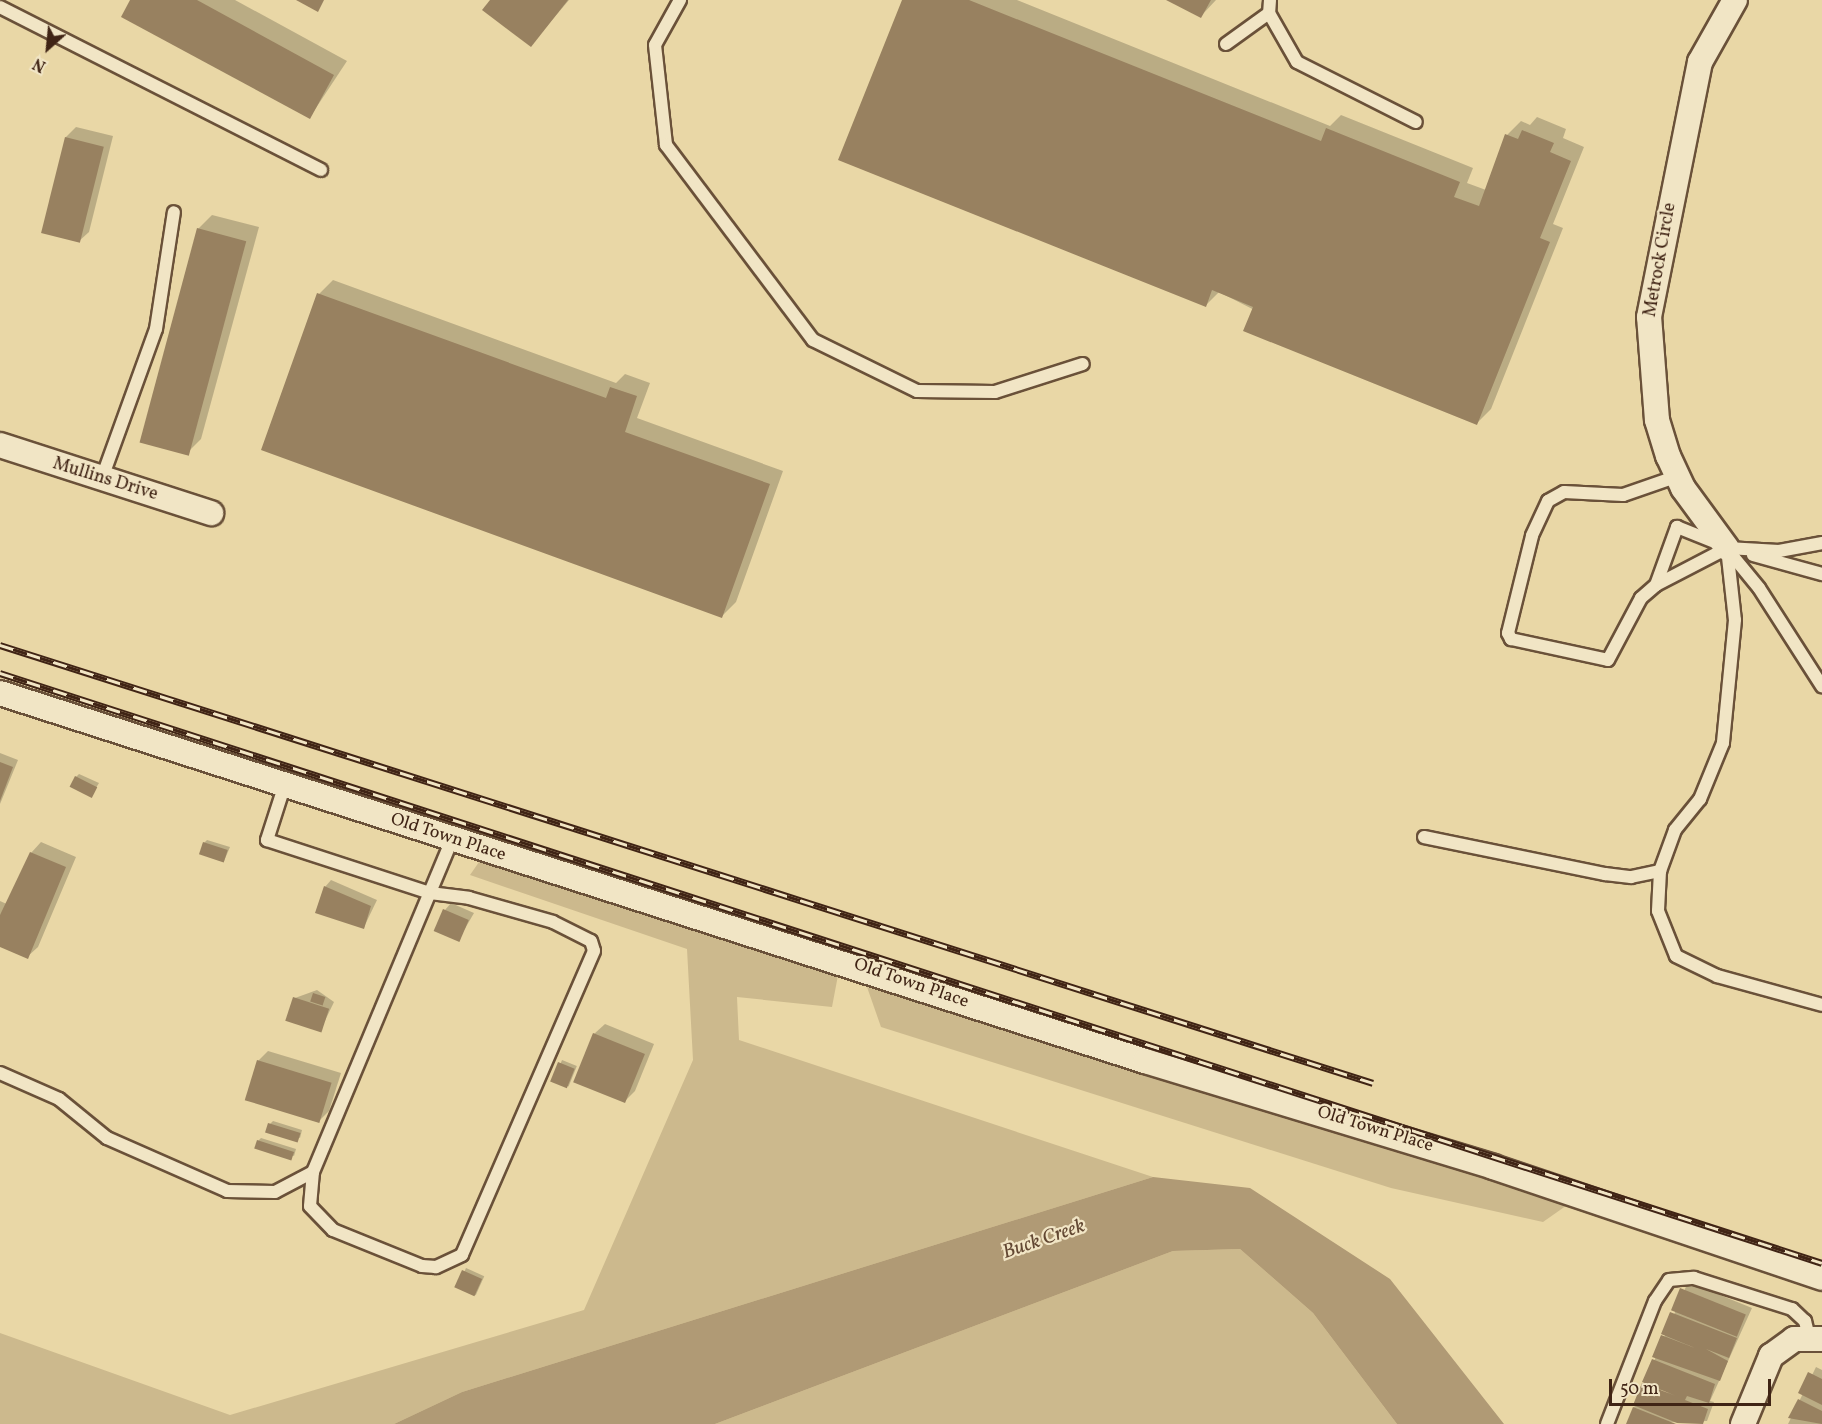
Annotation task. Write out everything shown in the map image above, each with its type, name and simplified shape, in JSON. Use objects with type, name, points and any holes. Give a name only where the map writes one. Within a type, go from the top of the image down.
[{"type":"street","name":"Metrock Circle","points":[[1727,548],[1678,476],[1657,420],[1649,317],[1700,62],[1734,0]]},
{"type":"street","name":"Mullins Drive","points":[[0,445],[211,513]]},
{"type":"street","name":"Old Town Place","points":[[0,693],[1493,1167],[1822,1278]]},
{"type":"street","points":[[1743,1424],[1771,1356],[1794,1339],[1816,1338]]},
{"type":"lane","points":[[680,0],[655,45],[666,145],[813,340],[917,391],[995,392],[1083,364]]},
{"type":"lane","points":[[1226,44],[1269,6],[1297,62],[1416,122]]},
{"type":"lane","points":[[0,7],[321,170]]},
{"type":"lane","points":[[102,478],[156,329],[174,212]]},
{"type":"lane","points":[[1678,476],[1623,495],[1564,492],[1548,501],[1532,536],[1508,633],[1517,643],[1608,660],[1641,598],[1656,585],[1727,548],[1779,551],[1822,543]]},
{"type":"lane","points":[[1656,585],[1677,527],[1727,548],[1822,574]]},
{"type":"lane","points":[[1727,548],[1759,588],[1822,686]]},
{"type":"lane","points":[[1727,548],[1735,620],[1723,743],[1713,774],[1675,830],[1660,871],[1658,911],[1676,956],[1717,975],[1822,1005]]},
{"type":"lane","points":[[285,784],[267,840],[430,892],[469,898],[570,929],[591,941],[594,958],[462,1255],[436,1267],[422,1266],[333,1230],[310,1206],[314,1172],[430,892],[452,838]]},
{"type":"lane","points":[[1425,837],[1605,874],[1631,877],[1660,871]]},
{"type":"lane","points":[[0,1073],[59,1099],[107,1138],[227,1191],[275,1192],[314,1172]]},
{"type":"lane","points":[[1607,1424],[1661,1287],[1677,1276],[1792,1309],[1806,1321],[1816,1338]]},
{"type":"shaded area","points":[[479,862],[839,970],[832,1007],[737,997],[739,1040],[1153,1177],[462,1392],[394,1424],[0,1424],[0,1333],[230,1415],[584,1310],[693,1060],[687,949],[470,875]]},
{"type":"shaded area","points":[[867,987],[1570,1203],[1543,1222],[1391,1188],[881,1027]]},
{"type":"shaded area","points":[[1240,1249],[1313,1313],[1397,1424],[715,1424],[1173,1251]]},
{"type":"water","name":"Buck Creek","points":[[1153,1177],[1250,1188],[1390,1279],[1504,1424],[1397,1424],[1313,1313],[1240,1249],[1173,1251],[715,1424],[394,1424],[462,1392]]},
{"type":"building","points":[[130,0],[197,0],[334,75],[310,119],[121,17]]},
{"type":"building","points":[[296,0],[324,0],[318,12]]},
{"type":"building","points":[[490,0],[568,0],[531,47],[482,10]]},
{"type":"building","points":[[902,0],[969,0],[1321,141],[1326,128],[1460,182],[1454,197],[1479,206],[1505,134],[1518,139],[1522,130],[1554,143],[1550,152],[1571,161],[1540,238],[1550,242],[1477,425],[1243,331],[1253,307],[1212,290],[1206,307],[838,160]]},
{"type":"building","points":[[1166,0],[1211,0],[1201,18]]},
{"type":"building","points":[[65,137],[104,147],[80,243],[41,233]]},
{"type":"building","points":[[197,228],[246,241],[189,456],[140,442]]},
{"type":"building","points":[[317,293],[606,398],[610,387],[637,396],[625,432],[770,484],[722,618],[261,450]]},
{"type":"building","points":[[0,762],[13,767],[0,801]]},
{"type":"building","points":[[75,776],[97,787],[92,798],[70,787]]},
{"type":"building","points":[[203,842],[228,850],[224,862],[199,854]]},
{"type":"building","points":[[30,852],[66,867],[28,959],[0,947],[0,915]]},
{"type":"building","points":[[324,886],[371,906],[364,929],[315,913]]},
{"type":"building","points":[[443,909],[469,920],[459,942],[434,931]]},
{"type":"building","points":[[313,993],[325,997],[323,1006],[310,1002]]},
{"type":"building","points":[[293,997],[329,1009],[321,1033],[285,1021]]},
{"type":"building","points":[[593,1033],[645,1054],[625,1103],[573,1082]]},
{"type":"building","points":[[257,1060],[332,1083],[319,1123],[245,1100]]},
{"type":"building","points":[[558,1062],[575,1069],[567,1088],[550,1081]]},
{"type":"building","points":[[268,1123],[301,1133],[298,1143],[265,1133]]},
{"type":"building","points":[[257,1140],[294,1152],[291,1161],[254,1149]]},
{"type":"building","points":[[462,1270],[482,1279],[474,1296],[454,1287]]},
{"type":"building","points":[[1680,1288],[1746,1315],[1737,1337],[1671,1310]]},
{"type":"building","points":[[1670,1312],[1737,1338],[1729,1358],[1706,1349],[1728,1361],[1720,1381],[1652,1357],[1661,1335],[1695,1348],[1661,1334]]},
{"type":"building","points":[[1652,1359],[1715,1384],[1709,1403],[1687,1396],[1685,1400],[1708,1409],[1703,1424],[1677,1423],[1633,1405],[1642,1383],[1676,1396],[1642,1382]]},
{"type":"building","points":[[1808,1372],[1822,1379],[1822,1405],[1798,1393]]},
{"type":"building","points":[[1798,1399],[1822,1411],[1822,1424],[1788,1418]]},
{"type":"building","points":[[1633,1407],[1676,1424],[1626,1424]]},
{"type":"railway","points":[[0,645],[1373,1083]]},
{"type":"railway","points":[[0,673],[1822,1263]]}]
